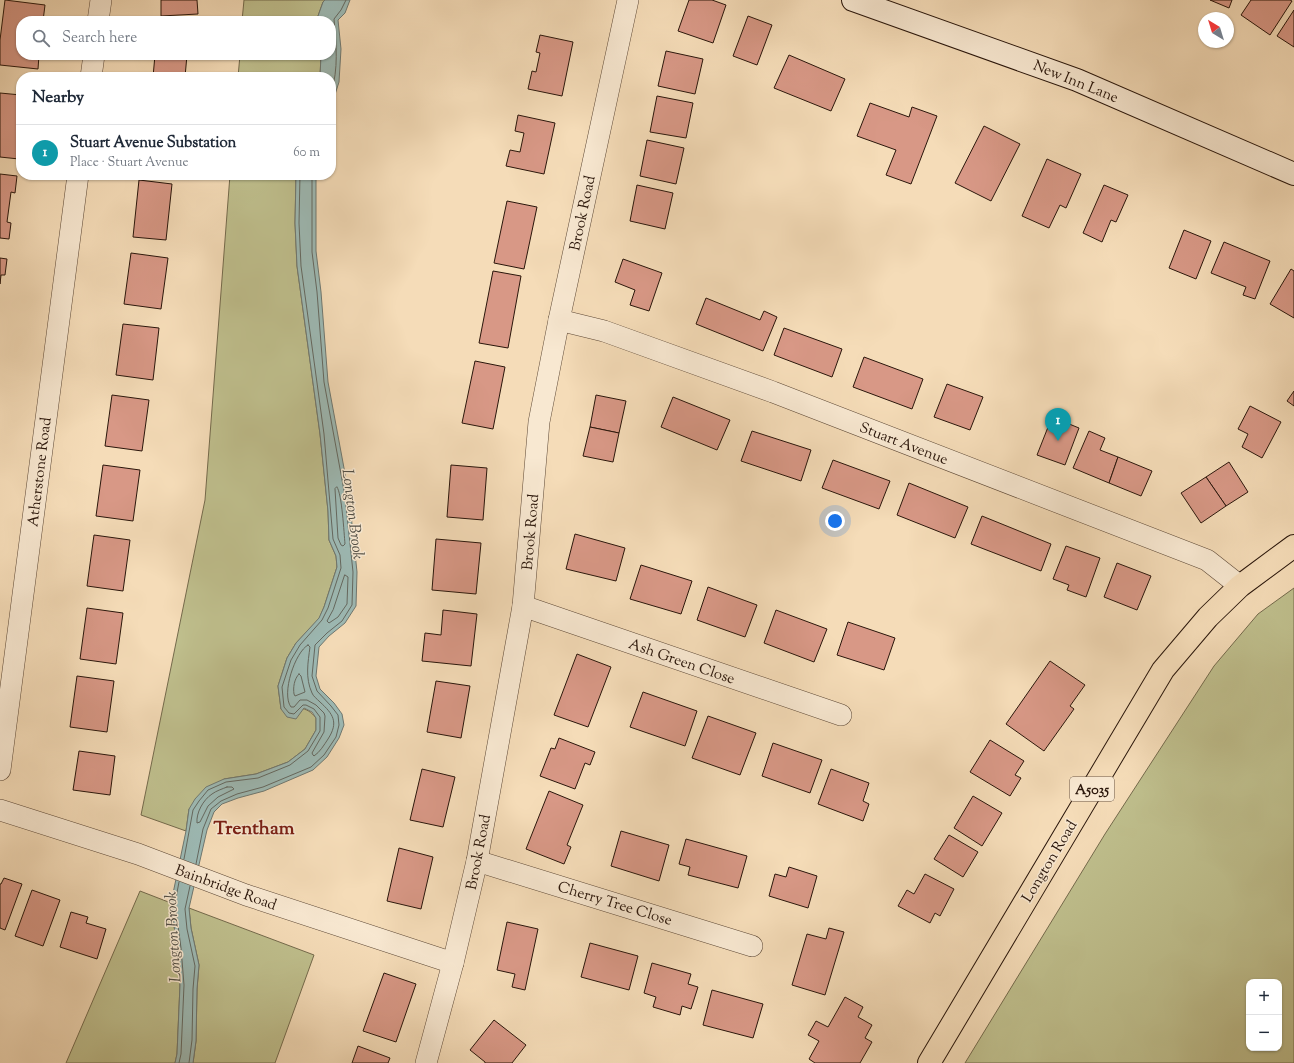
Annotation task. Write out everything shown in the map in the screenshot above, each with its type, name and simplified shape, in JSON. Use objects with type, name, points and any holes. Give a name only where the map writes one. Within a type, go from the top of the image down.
[{"type":"main road","name":"Longton Road","points":[[929,1063],[1163,670],[1208,617],[1240,586],[1294,546]]},
{"type":"street","points":[[99,16],[101,0]]},
{"type":"street","name":"Brook Road","points":[[426,1063],[454,963],[477,861],[523,606],[539,422],[559,320],[628,0]]},
{"type":"street","name":"New Inn Lane","points":[[852,0],[1077,80],[1294,174]]},
{"type":"street","points":[[92,72],[93,60]]},
{"type":"street","name":"Atherstone Road","points":[[0,770],[77,180]]},
{"type":"street","name":"Stuart Avenue","points":[[559,320],[604,331],[773,392],[1207,560],[1240,586]]},
{"type":"street","name":"Ash Green Close","points":[[523,606],[842,716]]},
{"type":"street","name":"Bainbridge Road","points":[[0,810],[138,854],[246,895],[454,963]]},
{"type":"street","name":"Cherry Tree Close","points":[[477,861],[752,946]]},
{"type":"green space","points":[[244,0],[325,0],[318,16],[242,16]]},
{"type":"green space","points":[[240,60],[321,60],[320,72],[238,72]]},
{"type":"green space","points":[[230,180],[296,180],[295,223],[297,266],[320,434],[328,511],[329,540],[336,556],[337,567],[319,619],[296,643],[287,658],[278,686],[281,709],[300,708],[308,711],[316,718],[316,730],[305,749],[288,762],[256,774],[224,779],[189,809],[186,831],[141,815],[205,500]]},
{"type":"green space","points":[[1294,588],[1294,1063],[965,1063],[1105,834],[1214,666],[1258,614]]},
{"type":"green space","points":[[140,891],[171,903],[180,985],[177,1054],[175,1063],[66,1063]]},
{"type":"green space","points":[[189,908],[314,955],[275,1063],[193,1063],[196,1041],[199,965],[191,928]]},
{"type":"water","points":[[325,0],[350,0],[345,13],[338,20],[341,49],[339,82],[336,91],[336,72],[320,72],[321,60],[336,60],[336,16],[318,16]]},
{"type":"water","points":[[296,180],[316,180],[316,251],[321,292],[328,382],[349,495],[357,572],[356,606],[345,623],[329,636],[319,647],[316,676],[320,689],[334,703],[342,714],[344,725],[339,738],[327,757],[313,770],[264,791],[222,804],[214,812],[207,830],[189,908],[191,928],[199,965],[196,1041],[193,1063],[175,1063],[177,1054],[180,985],[171,903],[189,809],[195,799],[206,787],[224,779],[256,774],[288,762],[305,749],[316,730],[316,718],[312,712],[304,708],[296,719],[287,717],[281,709],[278,686],[287,658],[296,643],[319,618],[337,567],[336,556],[329,540],[328,511],[320,434],[297,266],[295,223]]},
{"type":"building","points":[[5,0],[45,5],[44,16],[16,16],[16,60],[39,60],[38,69],[0,65],[0,40]]},
{"type":"building","points":[[161,0],[197,0],[198,14],[161,16]]},
{"type":"building","points":[[689,0],[712,0],[726,5],[713,43],[678,31]]},
{"type":"building","points":[[1210,0],[1232,0],[1229,8]]},
{"type":"building","points":[[1251,0],[1292,1],[1270,35],[1241,15]]},
{"type":"building","points":[[1294,10],[1294,47],[1277,36]]},
{"type":"building","points":[[748,16],[772,25],[757,65],[733,56]]},
{"type":"building","points":[[540,35],[573,42],[562,96],[528,89],[532,71],[536,72],[540,53],[536,52]]},
{"type":"building","points":[[666,51],[703,59],[695,94],[658,86]]},
{"type":"building","points":[[789,55],[845,79],[831,111],[774,88]]},
{"type":"building","points":[[155,60],[187,60],[185,72],[153,72]]},
{"type":"building","points":[[0,93],[16,95],[16,159],[0,157]]},
{"type":"building","points":[[657,96],[693,103],[686,138],[650,132]]},
{"type":"building","points":[[870,103],[909,117],[912,107],[937,116],[911,184],[886,175],[896,150],[857,136]]},
{"type":"building","points":[[518,115],[555,123],[544,174],[506,166],[510,150],[520,152],[524,133],[515,131]]},
{"type":"building","points":[[984,126],[1020,144],[991,201],[955,183]]},
{"type":"building","points":[[647,140],[684,148],[676,184],[640,176]]},
{"type":"building","points":[[1047,159],[1081,174],[1066,208],[1060,205],[1049,228],[1022,216]]},
{"type":"building","points":[[0,174],[16,176],[15,193],[11,192],[7,222],[11,223],[9,239],[0,238]]},
{"type":"building","points":[[139,180],[172,184],[166,240],[133,237]]},
{"type":"building","points":[[637,185],[673,193],[665,229],[630,221]]},
{"type":"building","points":[[1104,185],[1128,195],[1116,222],[1111,220],[1102,242],[1083,233]]},
{"type":"building","points":[[507,201],[537,207],[524,269],[494,263]]},
{"type":"building","points":[[1184,230],[1211,241],[1196,279],[1169,268]]},
{"type":"building","points":[[1224,242],[1270,261],[1255,299],[1243,295],[1246,287],[1211,273]]},
{"type":"building","points":[[131,253],[168,258],[161,309],[124,304]]},
{"type":"building","points":[[0,258],[7,259],[5,275],[1,275],[0,284]]},
{"type":"building","points":[[623,259],[662,273],[649,311],[630,305],[635,290],[615,282]]},
{"type":"building","points":[[1291,269],[1294,271],[1294,318],[1270,304]]},
{"type":"building","points":[[493,271],[521,276],[508,348],[479,343]]},
{"type":"building","points":[[706,298],[760,320],[764,311],[777,317],[763,351],[696,324]]},
{"type":"building","points":[[123,324],[159,328],[153,380],[116,375]]},
{"type":"building","points":[[784,328],[842,349],[832,377],[774,355]]},
{"type":"building","points":[[864,357],[923,379],[912,409],[853,387]]},
{"type":"building","points":[[475,361],[505,367],[493,429],[462,423]]},
{"type":"building","points":[[947,384],[983,397],[970,430],[934,417]]},
{"type":"building","points":[[1294,391],[1294,406],[1287,401]]},
{"type":"building","points":[[112,395],[149,400],[142,451],[105,446]]},
{"type":"building","points":[[596,395],[626,401],[619,433],[590,427]]},
{"type":"building","points":[[673,397],[730,420],[717,450],[661,427]]},
{"type":"building","points":[[1250,406],[1281,422],[1262,458],[1242,447],[1248,434],[1238,429]]},
{"type":"building","points":[[1052,417],[1079,428],[1065,465],[1037,455]]},
{"type":"building","points":[[590,427],[619,433],[613,462],[583,456]]},
{"type":"building","points":[[752,431],[811,450],[801,481],[741,461]]},
{"type":"building","points":[[1089,431],[1105,438],[1100,450],[1118,457],[1109,483],[1073,468]]},
{"type":"building","points":[[1118,457],[1152,471],[1141,496],[1109,483]]},
{"type":"building","points":[[833,460],[890,481],[879,509],[822,488]]},
{"type":"building","points":[[1229,462],[1248,492],[1226,506],[1206,477]]},
{"type":"building","points":[[103,465],[140,470],[133,521],[96,516]]},
{"type":"building","points":[[451,465],[487,468],[483,520],[447,517]]},
{"type":"building","points":[[1206,477],[1226,506],[1201,523],[1181,493]]},
{"type":"building","points":[[909,483],[968,507],[955,538],[897,515]]},
{"type":"building","points":[[982,516],[1051,544],[1041,571],[971,544]]},
{"type":"building","points":[[575,534],[625,548],[616,581],[566,569]]},
{"type":"building","points":[[94,535],[130,540],[123,591],[87,586]]},
{"type":"building","points":[[436,539],[481,543],[476,594],[432,590]]},
{"type":"building","points":[[1066,546],[1100,558],[1086,597],[1067,590],[1069,585],[1053,579]]},
{"type":"building","points":[[1117,563],[1151,576],[1137,610],[1104,597]]},
{"type":"building","points":[[641,565],[692,581],[681,614],[630,599]]},
{"type":"building","points":[[708,587],[757,605],[745,637],[697,620]]},
{"type":"building","points":[[87,608],[123,613],[116,664],[80,659]]},
{"type":"building","points":[[443,610],[477,614],[471,666],[422,661],[425,633],[441,635]]},
{"type":"building","points":[[776,610],[827,629],[814,662],[764,643]]},
{"type":"building","points":[[848,622],[895,638],[884,670],[837,655]]},
{"type":"building","points":[[577,654],[611,667],[588,727],[554,715]]},
{"type":"building","points":[[1050,661],[1085,685],[1070,706],[1074,709],[1044,751],[1006,724]]},
{"type":"building","points":[[77,676],[114,681],[107,732],[70,727]]},
{"type":"building","points":[[436,681],[470,686],[461,738],[427,732]]},
{"type":"building","points":[[643,692],[697,711],[685,746],[630,727]]},
{"type":"building","points":[[708,716],[756,733],[740,775],[692,758]]},
{"type":"building","points":[[559,738],[595,752],[590,765],[585,763],[575,789],[540,776],[551,748],[555,749]]},
{"type":"building","points":[[990,740],[1024,761],[1015,775],[1021,778],[1010,796],[970,772]]},
{"type":"building","points":[[773,743],[822,760],[810,793],[762,776]]},
{"type":"building","points":[[79,751],[115,756],[110,795],[73,790]]},
{"type":"building","points":[[422,769],[455,777],[443,827],[410,820]]},
{"type":"building","points":[[831,769],[869,783],[863,801],[869,804],[863,821],[818,804]]},
{"type":"building","points":[[549,791],[583,805],[567,845],[571,847],[564,864],[526,849]]},
{"type":"building","points":[[973,796],[1002,813],[982,846],[954,828]]},
{"type":"building","points":[[621,831],[669,845],[659,881],[611,866]]},
{"type":"building","points":[[949,835],[978,852],[963,877],[934,859]]},
{"type":"building","points":[[686,839],[747,856],[738,888],[688,875],[690,867],[679,864]]},
{"type":"building","points":[[399,848],[433,857],[421,909],[387,901]]},
{"type":"building","points":[[789,867],[817,876],[808,908],[769,896],[775,874],[786,877]]},
{"type":"building","points":[[925,874],[954,889],[940,916],[935,913],[930,923],[898,906],[907,890],[914,894]]},
{"type":"building","points":[[4,878],[22,884],[5,930],[0,928],[0,884]]},
{"type":"building","points":[[32,890],[60,900],[43,946],[15,936]]},
{"type":"building","points":[[71,912],[88,917],[86,923],[106,929],[97,959],[60,947]]},
{"type":"building","points":[[507,922],[538,929],[525,990],[512,987],[515,974],[497,970]]},
{"type":"building","points":[[829,928],[844,932],[825,995],[792,985],[807,934],[826,939]]},
{"type":"building","points":[[590,943],[638,956],[629,990],[581,977]]},
{"type":"building","points":[[652,963],[691,974],[688,984],[698,987],[691,1009],[682,1006],[680,1015],[653,1007],[656,997],[644,993]]},
{"type":"building","points":[[384,973],[416,984],[396,1042],[363,1031]]},
{"type":"building","points":[[712,990],[763,1004],[753,1038],[703,1025]]},
{"type":"building","points":[[845,997],[863,1007],[858,1017],[872,1025],[865,1038],[872,1042],[860,1063],[815,1063],[809,1059],[819,1041],[808,1035],[816,1021],[828,1027]]},
{"type":"building","points":[[494,1020],[526,1045],[512,1063],[485,1063],[470,1050]]},
{"type":"building","points":[[358,1046],[390,1058],[388,1063],[352,1063]]},
{"type":"place","name":"Stuart Avenue Substation","points":[[1058,441]]},
{"type":"district","name":"Trentham","points":[[254,827]]},
{"type":"water label","name":"Longton Brook","points":[[354,514]]},
{"type":"water label","name":"Longton Brook","points":[[172,937]]}]
